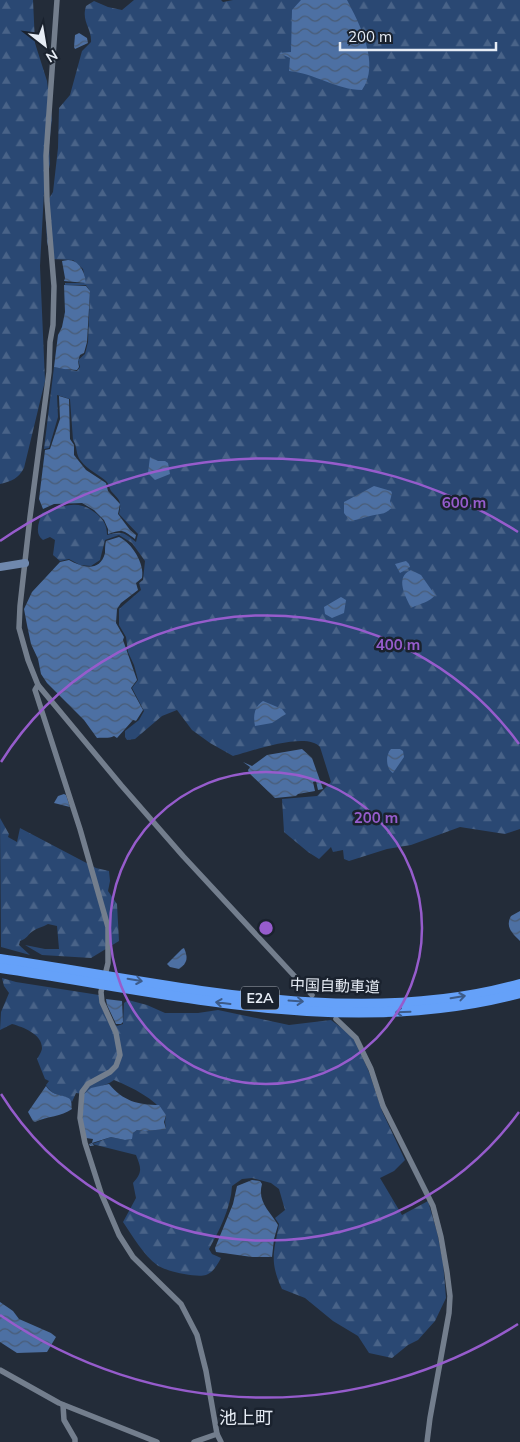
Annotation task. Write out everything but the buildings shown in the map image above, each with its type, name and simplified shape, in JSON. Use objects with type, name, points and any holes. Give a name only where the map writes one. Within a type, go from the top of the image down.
[{"type":"highway","name":"中国自動車道","points":[[0,959],[258,998],[333,1003],[379,1003],[443,999],[472,995],[520,984]]},
{"type":"highway","name":"中国自動車道","points":[[0,968],[211,1001],[332,1012],[378,1013],[444,1008],[474,1004],[520,993]]},
{"type":"street","points":[[57,0],[46,156],[46,201],[54,286],[53,325],[50,342],[49,372],[25,563],[20,628],[28,660],[38,685],[121,786],[312,995]]},
{"type":"street","points":[[0,567],[25,563]]},
{"type":"street","points":[[38,685],[35,690],[80,829],[108,927],[107,966],[101,992],[102,1002],[116,1033],[120,1055],[116,1066],[110,1072],[88,1084],[82,1092],[80,1118],[85,1143],[104,1200],[119,1235],[133,1257],[181,1304],[197,1335],[221,1442]]},
{"type":"street","points":[[336,1019],[356,1038],[371,1069],[383,1106],[433,1206],[440,1231],[450,1296],[449,1313],[427,1442]]},
{"type":"street","points":[[0,1370],[63,1405],[157,1442]]},
{"type":"street","points":[[63,1405],[64,1420],[75,1442]]},
{"type":"street","points":[[194,1442],[218,1434]]},
{"type":"street","points":[[138,1435],[141,1442]]},
{"type":"green space","points":[[0,0],[33,0],[35,43],[47,81],[52,119],[49,145],[50,164],[44,192],[40,266],[45,381],[24,468],[14,479],[0,484]]},
{"type":"green space","points":[[134,0],[221,0],[223,2],[233,0],[520,0],[520,829],[505,834],[460,827],[411,845],[387,849],[349,861],[344,859],[343,850],[333,852],[331,847],[319,859],[284,832],[282,799],[317,796],[331,782],[320,747],[304,741],[292,741],[233,756],[192,730],[177,710],[162,716],[135,739],[127,740],[125,737],[125,731],[139,720],[144,711],[132,688],[138,680],[128,652],[126,637],[119,625],[119,609],[141,590],[139,583],[143,580],[145,561],[132,543],[119,535],[105,540],[100,560],[91,566],[80,565],[69,559],[60,561],[53,555],[55,540],[50,537],[43,540],[38,531],[42,513],[65,506],[79,505],[93,511],[100,517],[107,530],[107,535],[123,533],[136,542],[138,534],[119,514],[119,501],[107,482],[87,467],[79,458],[73,440],[70,399],[57,395],[58,417],[49,448],[44,449],[54,367],[77,371],[80,367],[78,360],[85,354],[88,342],[90,291],[86,285],[65,285],[65,283],[86,283],[83,269],[73,260],[51,259],[47,242],[45,205],[53,192],[58,148],[59,108],[70,95],[82,51],[91,42],[85,16],[86,6],[94,1],[122,10]]},
{"type":"green space","points":[[0,818],[9,834],[8,837],[17,842],[20,828],[96,868],[109,871],[108,891],[117,904],[119,941],[91,958],[42,955],[25,945],[45,949],[59,949],[57,926],[48,924],[31,932],[20,941],[19,945],[30,955],[1,947]]},
{"type":"green space","points":[[2,978],[16,982],[99,995],[104,1013],[117,1026],[123,1024],[124,1003],[128,1000],[147,1005],[165,1013],[198,1013],[218,1010],[289,1025],[331,1020],[351,1035],[369,1072],[382,1111],[405,1160],[394,1171],[380,1178],[402,1215],[428,1201],[443,1262],[446,1298],[435,1321],[418,1340],[408,1345],[392,1358],[369,1353],[358,1336],[333,1321],[305,1298],[282,1289],[274,1264],[274,1249],[279,1224],[275,1218],[285,1210],[279,1189],[271,1183],[252,1178],[242,1179],[232,1186],[227,1211],[209,1249],[212,1254],[221,1258],[211,1272],[201,1276],[188,1275],[167,1270],[157,1265],[143,1251],[123,1222],[136,1198],[133,1183],[140,1170],[136,1155],[92,1144],[111,1137],[125,1140],[131,1139],[133,1133],[137,1130],[166,1129],[166,1115],[155,1103],[136,1090],[114,1080],[84,1094],[76,1093],[72,1102],[66,1097],[52,1092],[46,1085],[49,1081],[45,1079],[37,1059],[42,1048],[39,1039],[26,1029],[12,1024],[0,1030],[1,1012],[9,993],[4,986]]},
{"type":"water","points":[[301,0],[347,0],[362,32],[369,56],[367,80],[362,90],[344,87],[298,72],[289,71],[290,58],[279,53],[291,52],[292,10]]},
{"type":"water","points":[[79,33],[87,38],[88,43],[75,49],[75,35]]},
{"type":"water","points":[[62,261],[75,262],[81,267],[86,283],[64,281]]},
{"type":"water","points":[[64,285],[86,286],[90,291],[87,342],[84,353],[80,355],[77,370],[54,367],[58,335],[65,312]]},
{"type":"water","points":[[59,396],[69,399],[70,439],[74,445],[74,455],[86,470],[106,483],[108,491],[120,504],[118,514],[136,535],[135,539],[123,531],[108,534],[104,520],[94,510],[82,503],[54,504],[43,509],[39,499],[45,450],[50,449],[60,419]]},
{"type":"water","points":[[150,457],[168,463],[170,474],[155,480],[148,473]]},
{"type":"water","points":[[374,486],[391,491],[390,501],[392,507],[384,513],[350,521],[344,513],[344,502]]},
{"type":"water","points":[[119,537],[133,549],[142,567],[142,578],[136,583],[138,590],[121,603],[117,609],[116,623],[124,637],[123,640],[137,680],[131,688],[143,710],[136,721],[133,720],[117,738],[114,736],[97,738],[84,720],[47,683],[41,674],[38,659],[31,644],[24,609],[32,592],[60,562],[69,560],[79,565],[95,566],[103,559],[106,541]]},
{"type":"water","points":[[406,561],[410,567],[400,573],[395,564]]},
{"type":"water","points":[[411,570],[421,575],[435,595],[411,608],[404,593],[402,582],[406,573]]},
{"type":"water","points":[[341,597],[346,600],[344,613],[332,618],[325,614],[324,607]]},
{"type":"water","points":[[263,701],[282,709],[286,714],[272,723],[255,726],[255,712]]},
{"type":"water","points":[[302,749],[312,758],[323,789],[318,790],[316,781],[313,782],[315,791],[296,796],[275,798],[249,773],[250,767],[243,762],[252,766],[267,755]]},
{"type":"water","points":[[391,749],[400,749],[403,751],[404,757],[393,773],[387,762]]},
{"type":"water","points":[[64,794],[70,807],[54,803],[58,796]]},
{"type":"water","points":[[520,911],[520,941],[509,927],[509,920],[511,916]]},
{"type":"water","points":[[184,948],[187,957],[186,962],[179,969],[170,967],[167,964]]},
{"type":"water","points":[[106,999],[122,1001],[123,1022],[121,1024],[116,1024]]},
{"type":"water","points":[[109,1084],[114,1090],[131,1101],[159,1105],[166,1115],[164,1122],[166,1129],[137,1130],[133,1133],[132,1139],[125,1140],[111,1137],[92,1143],[93,1139],[86,1138],[82,1127],[84,1094],[91,1088]]},
{"type":"water","points":[[46,1086],[56,1094],[70,1099],[72,1109],[63,1114],[35,1122],[28,1112]]},
{"type":"water","points":[[252,1180],[260,1181],[262,1184],[261,1196],[265,1206],[278,1225],[272,1257],[252,1257],[216,1252],[215,1248],[233,1204],[237,1186]]},
{"type":"water","points":[[0,1302],[13,1311],[19,1319],[56,1337],[47,1352],[17,1353],[0,1342]]},
{"type":"district","name":"池上町","points":[[246,1418]]}]
